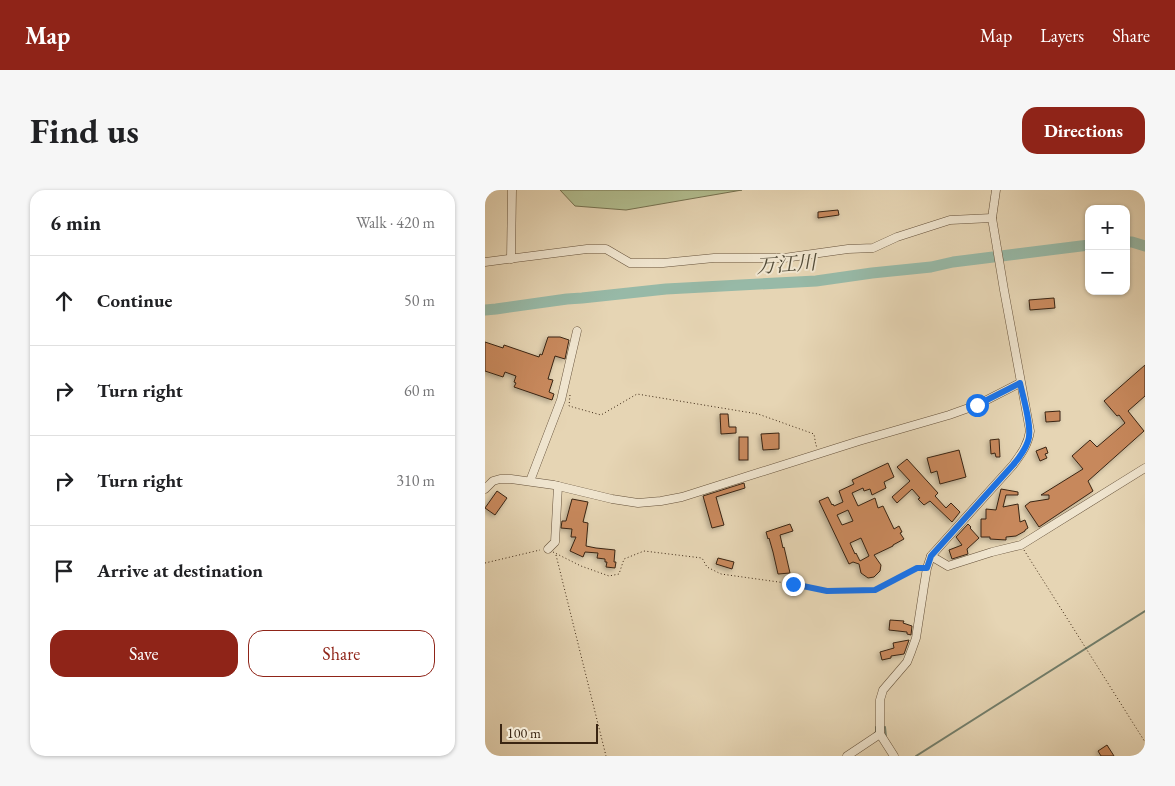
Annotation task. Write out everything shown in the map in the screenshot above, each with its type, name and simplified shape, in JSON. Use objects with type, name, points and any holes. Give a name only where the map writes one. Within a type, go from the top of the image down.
[{"type":"street","points":[[511,259],[512,190]]},
{"type":"street","points":[[894,756],[880,734],[879,700],[883,690],[907,662],[911,652],[916,638],[927,568],[931,556],[1013,465],[1029,440],[1030,431],[1003,290],[993,218],[996,190]]},
{"type":"street","points":[[485,262],[587,249],[606,249],[630,263],[663,263],[714,258],[784,258],[873,248],[897,237],[950,220],[993,218]]},
{"type":"street","points":[[530,481],[561,400],[577,331]]},
{"type":"street","points":[[485,489],[500,479],[530,481],[559,486],[612,499],[638,503],[682,497],[859,441],[949,415],[977,405],[1020,383]]},
{"type":"street","points":[[931,556],[948,566],[992,552],[1021,546],[1145,468]]},
{"type":"street","points":[[548,549],[555,542],[559,486]]},
{"type":"street","points":[[847,756],[880,734]]},
{"type":"path","points":[[570,391],[569,406],[601,415],[637,394],[758,414],[814,434],[816,446],[821,447]]},
{"type":"path","points":[[1021,546],[1145,742]]},
{"type":"path","points":[[485,563],[536,550],[548,549],[581,566],[609,576],[619,574],[624,559],[644,551],[701,558],[707,567],[721,574],[793,584],[827,591],[875,590],[917,568],[927,568]]},
{"type":"path","points":[[556,554],[606,756]]},
{"type":"green space","points":[[560,190],[742,190],[626,210],[575,206]]},
{"type":"building","points":[[838,210],[839,215],[818,218],[818,212]]},
{"type":"building","points":[[1054,298],[1055,308],[1030,310],[1029,300]]},
{"type":"building","points":[[548,337],[560,337],[569,340],[565,359],[555,356],[548,379],[553,380],[549,392],[554,394],[552,400],[514,387],[516,376],[505,372],[503,377],[485,371],[485,342],[503,348],[504,345],[539,357],[540,354],[542,355]]},
{"type":"building","points":[[1145,365],[1145,396],[1128,411],[1144,431],[1088,481],[1093,491],[1039,527],[1025,506],[1030,502],[1049,499],[1049,495],[1041,495],[1083,469],[1072,456],[1090,440],[1097,447],[1125,423],[1104,401]]},
{"type":"building","points":[[1060,411],[1060,421],[1046,422],[1045,412]]},
{"type":"building","points":[[720,414],[728,414],[729,427],[736,427],[736,433],[721,434]]},
{"type":"building","points":[[779,433],[779,449],[763,450],[761,434]]},
{"type":"building","points":[[739,437],[748,437],[748,460],[739,460]]},
{"type":"building","points":[[999,439],[1000,457],[996,457],[995,453],[991,454],[990,440]]},
{"type":"building","points":[[1046,447],[1048,453],[1045,454],[1047,458],[1040,461],[1036,451]]},
{"type":"building","points":[[959,450],[966,477],[940,484],[937,471],[931,473],[927,458]]},
{"type":"building","points":[[907,459],[938,493],[935,496],[946,508],[951,503],[960,512],[952,522],[930,501],[924,505],[912,489],[897,503],[892,497],[910,481],[897,467]]},
{"type":"building","points":[[888,463],[894,477],[884,482],[886,488],[872,495],[870,489],[864,491],[863,488],[852,493],[858,506],[875,498],[878,508],[883,506],[894,529],[899,526],[902,532],[900,533],[904,539],[874,555],[881,565],[880,571],[874,577],[868,578],[861,573],[859,564],[853,562],[849,564],[819,501],[828,497],[834,506],[843,502],[839,491],[854,484],[852,480]],"holes":[[[848,510],[853,521],[842,525],[837,515]],[[861,538],[869,556],[860,561],[850,543]]]},
{"type":"building","points":[[744,483],[745,488],[716,497],[724,525],[712,528],[703,496]]},
{"type":"building","points":[[1001,489],[1018,492],[1018,495],[1006,495],[1003,507],[1018,504],[1020,522],[1025,520],[1028,528],[1016,536],[1006,537],[1006,540],[981,537],[981,519],[986,519],[986,509],[996,510]]},
{"type":"building","points":[[497,491],[507,498],[495,515],[485,508]]},
{"type":"building","points":[[572,499],[588,502],[583,522],[588,523],[586,546],[615,550],[615,568],[606,567],[607,562],[605,562],[605,559],[597,558],[598,553],[585,552],[583,557],[570,551],[576,537],[571,537],[572,529],[561,528],[562,521],[566,521]]},
{"type":"building","points":[[790,524],[793,531],[780,535],[790,573],[778,574],[766,532]]},
{"type":"building","points":[[968,524],[979,538],[967,549],[968,554],[952,559],[949,550],[962,545],[956,537]]},
{"type":"building","points":[[718,558],[734,562],[732,569],[716,564]]},
{"type":"building","points":[[890,620],[904,621],[903,623],[912,626],[911,635],[907,634],[907,632],[889,630]]},
{"type":"building","points":[[909,640],[904,654],[882,660],[880,652],[894,648],[893,643]]},
{"type":"building","points":[[1107,745],[1114,756],[1101,756],[1098,751]]},
{"type":"waterway","name":"万江川","points":[[1130,242],[1145,246]]},
{"type":"waterway","name":"万江川","points":[[485,310],[666,289],[816,281],[1085,246]]},
{"type":"waterway","points":[[916,756],[1145,611]]},
{"type":"waterway","points":[[874,734],[876,727]]},
{"type":"waterway","points":[[885,727],[886,737]]},
{"type":"route","points":[[793,584],[827,591],[875,590],[917,568],[927,568],[931,556],[1013,465],[1029,440],[1030,431],[1020,383],[977,405]]}]
